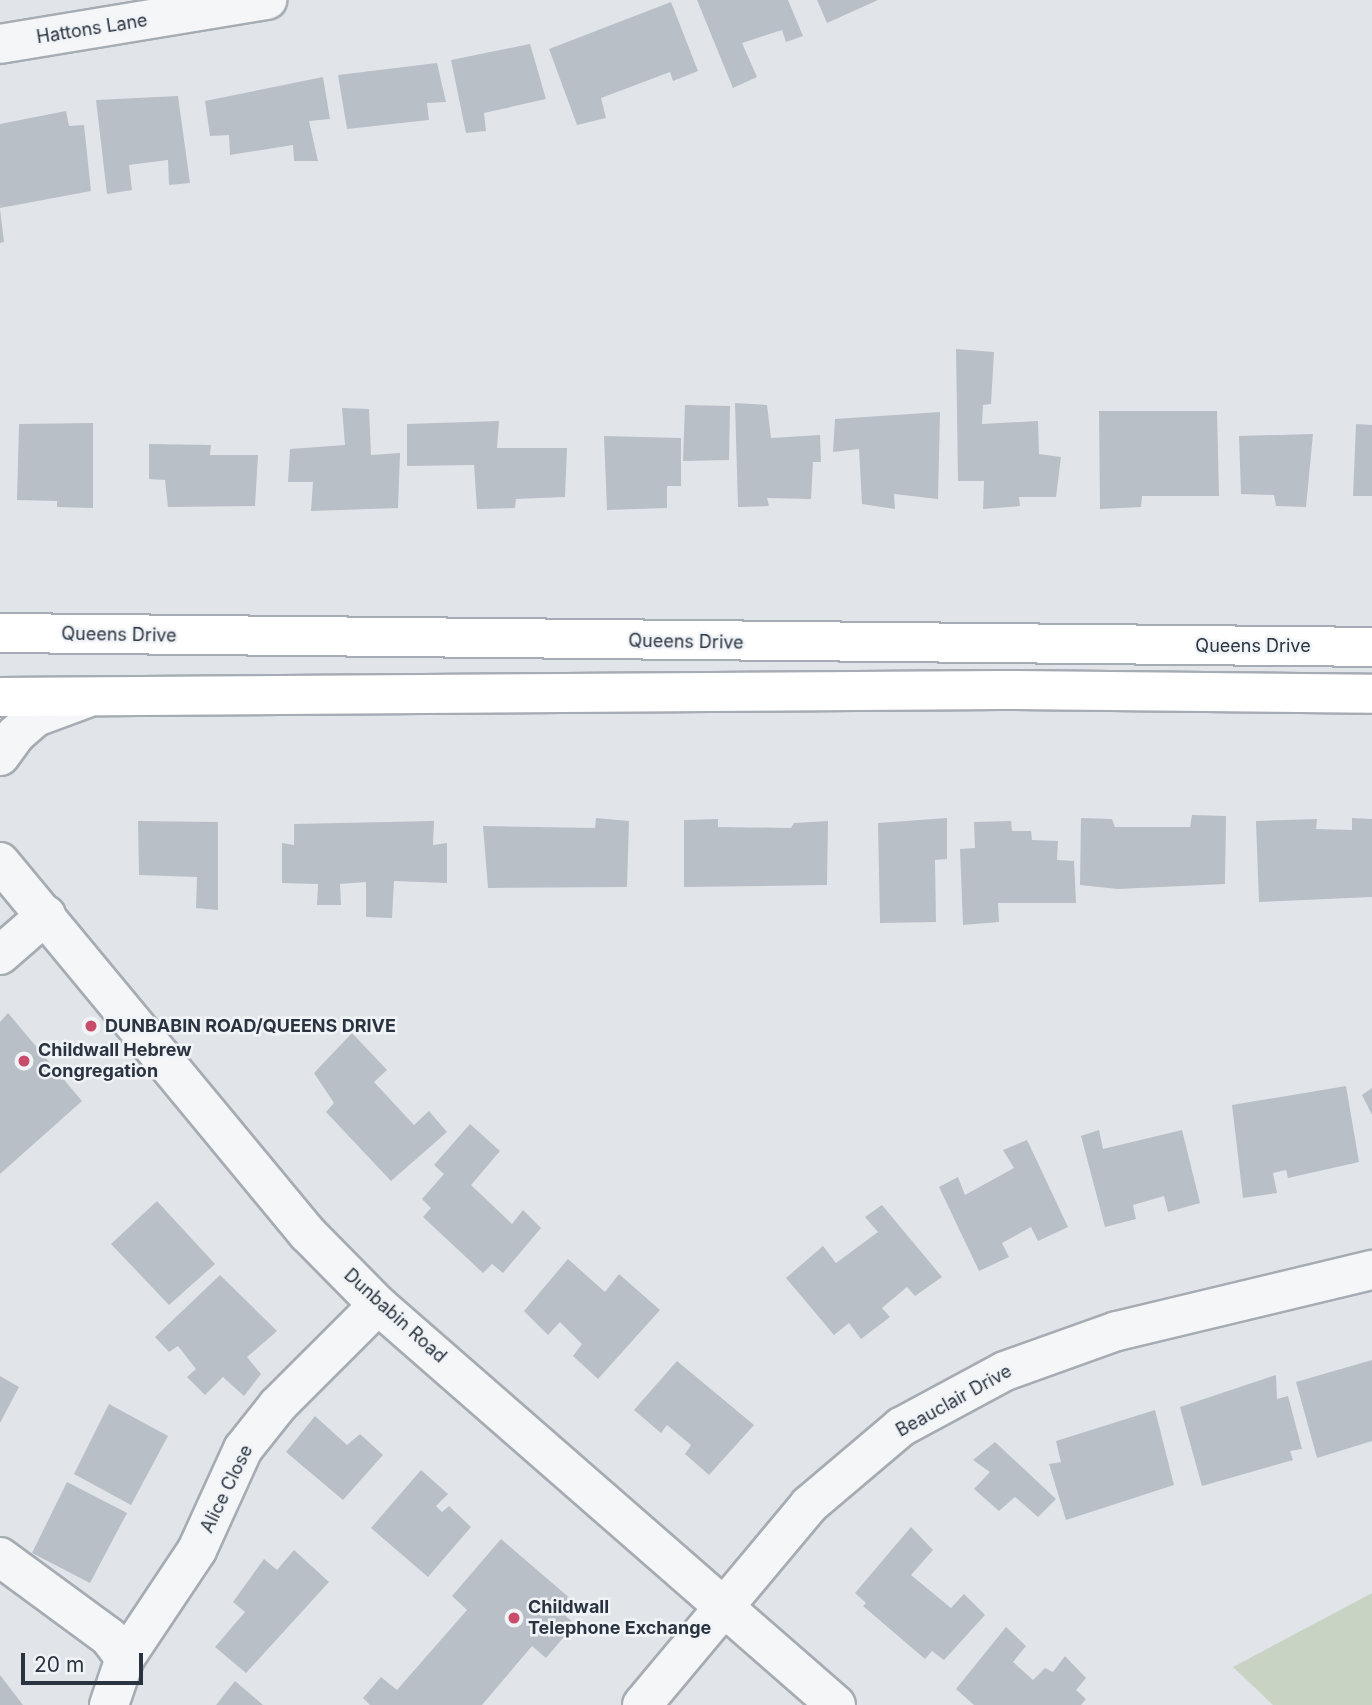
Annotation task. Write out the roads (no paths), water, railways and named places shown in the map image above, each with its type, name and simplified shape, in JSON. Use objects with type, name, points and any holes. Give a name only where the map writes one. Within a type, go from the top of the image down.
[{"type":"highway","name":"Queens Drive","points":[[0,633],[1372,647]]},
{"type":"highway","points":[[0,697],[1015,690],[1372,694]]},
{"type":"street","name":"Hattons Lane","points":[[0,44],[267,0]]},
{"type":"street","points":[[0,756],[15,735],[36,717],[89,698]]},
{"type":"street","name":"Dunbabin Road","points":[[3,860],[308,1234],[378,1305],[836,1705]]},
{"type":"street","points":[[0,955],[46,915]]},
{"type":"street","name":"Beauclair Drive","points":[[642,1705],[721,1606],[809,1505],[891,1436],[1005,1371],[1117,1331],[1372,1270]]},
{"type":"street","name":"Alice Close","points":[[109,1705],[125,1658],[197,1550],[243,1449],[278,1405],[378,1305]]},
{"type":"street","points":[[0,1557],[109,1637],[125,1658]]},
{"type":"place","name":"DUNBABIN ROAD/QUEENS DRIVE","points":[[91,1026]]},
{"type":"place","name":"Childwall Hebrew Congregation","points":[[24,1061]]},
{"type":"place","name":"Childwall Telephone Exchange","points":[[514,1618]]}]
